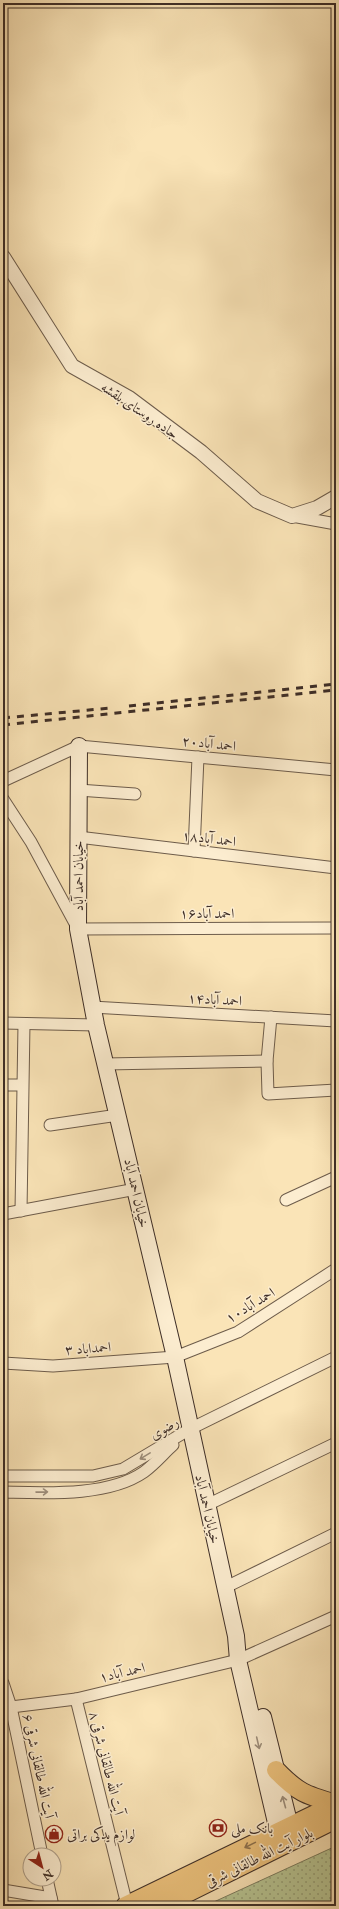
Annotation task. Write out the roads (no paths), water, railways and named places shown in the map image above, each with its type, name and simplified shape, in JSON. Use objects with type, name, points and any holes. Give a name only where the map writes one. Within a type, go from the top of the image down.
[{"type":"main road","name":"خیابان احمد آباد","points":[[79,746],[78,929],[92,1007],[175,1357],[236,1636],[276,1770],[286,1835]]},
{"type":"main road","name":"خیابان احمد آباد","points":[[243,1658],[286,1835]]},
{"type":"main road","points":[[276,1770],[293,1787],[305,1794],[336,1804]]},
{"type":"main road","name":"بلوار آیت الله طالقانی شرقی","points":[[161,1906],[286,1835],[336,1804]]},
{"type":"main road","name":"بلوار آیت الله طالقانی شرقی","points":[[126,1905],[286,1835],[336,1820]]},
{"type":"street","name":"جاده روستای بلقشه","points":[[3,257],[72,366],[129,398],[201,452],[257,501],[292,516]]},
{"type":"street","points":[[292,516],[317,508],[336,497]]},
{"type":"street","points":[[292,516],[336,524]]},
{"type":"street","points":[[3,781],[79,746]]},
{"type":"street","name":"احمد آباد۲۰","points":[[79,746],[336,770]]},
{"type":"street","points":[[194,851],[198,757]]},
{"type":"street","points":[[78,790],[135,794]]},
{"type":"street","points":[[3,799],[31,842],[78,929]]},
{"type":"street","name":"احمد آباد۱۸","points":[[78,837],[336,868]]},
{"type":"street","name":"احمد آباد۱۶","points":[[78,929],[336,928]]},
{"type":"street","name":"احمد آباد۱۴","points":[[92,1007],[336,1021]]},
{"type":"street","points":[[271,1017],[267,1062],[268,1094],[336,1090]]},
{"type":"street","points":[[3,1023],[96,1025]]},
{"type":"street","points":[[21,1211],[24,1024]]},
{"type":"street","points":[[105,1064],[267,1062]]},
{"type":"street","points":[[3,1085],[22,1085]]},
{"type":"street","points":[[50,1125],[118,1114]]},
{"type":"street","points":[[286,1200],[336,1177]]},
{"type":"street","points":[[3,1214],[136,1189]]},
{"type":"street","name":"احمد آباد۱۰","points":[[175,1357],[238,1332],[336,1269]]},
{"type":"street","name":"احمداباد ۳","points":[[3,1363],[53,1366],[175,1357]]},
{"type":"street","points":[[190,1429],[336,1357]]},
{"type":"street","name":"رضوی","points":[[3,1476],[93,1476],[123,1469],[190,1429]]},
{"type":"street","name":"رضوی","points":[[3,1492],[90,1491],[116,1484],[143,1472],[190,1429]]},
{"type":"street","points":[[207,1505],[336,1443]]},
{"type":"street","points":[[226,1587],[336,1533]]},
{"type":"street","name":"احمد آباد۱","points":[[12,1707],[76,1699],[243,1658],[336,1616]]},
{"type":"street","name":"آیت الله طالقانی شرقی ۶","points":[[3,1683],[12,1707],[40,1847]]},
{"type":"street","name":"آیت الله طالقانی شرقی ۸","points":[[76,1699],[126,1905]]},
{"type":"street","points":[[3,1890],[52,1902],[49,1887]]},
{"type":"railway","points":[[129,706],[336,684]]},
{"type":"railway","points":[[3,725],[336,690]]},
{"type":"railway","points":[[3,718],[111,708]]},
{"type":"place","name":"بانک ملی","points":[[218,1828]]},
{"type":"place","name":"لوازم یدکی براتی","points":[[54,1834]]}]
